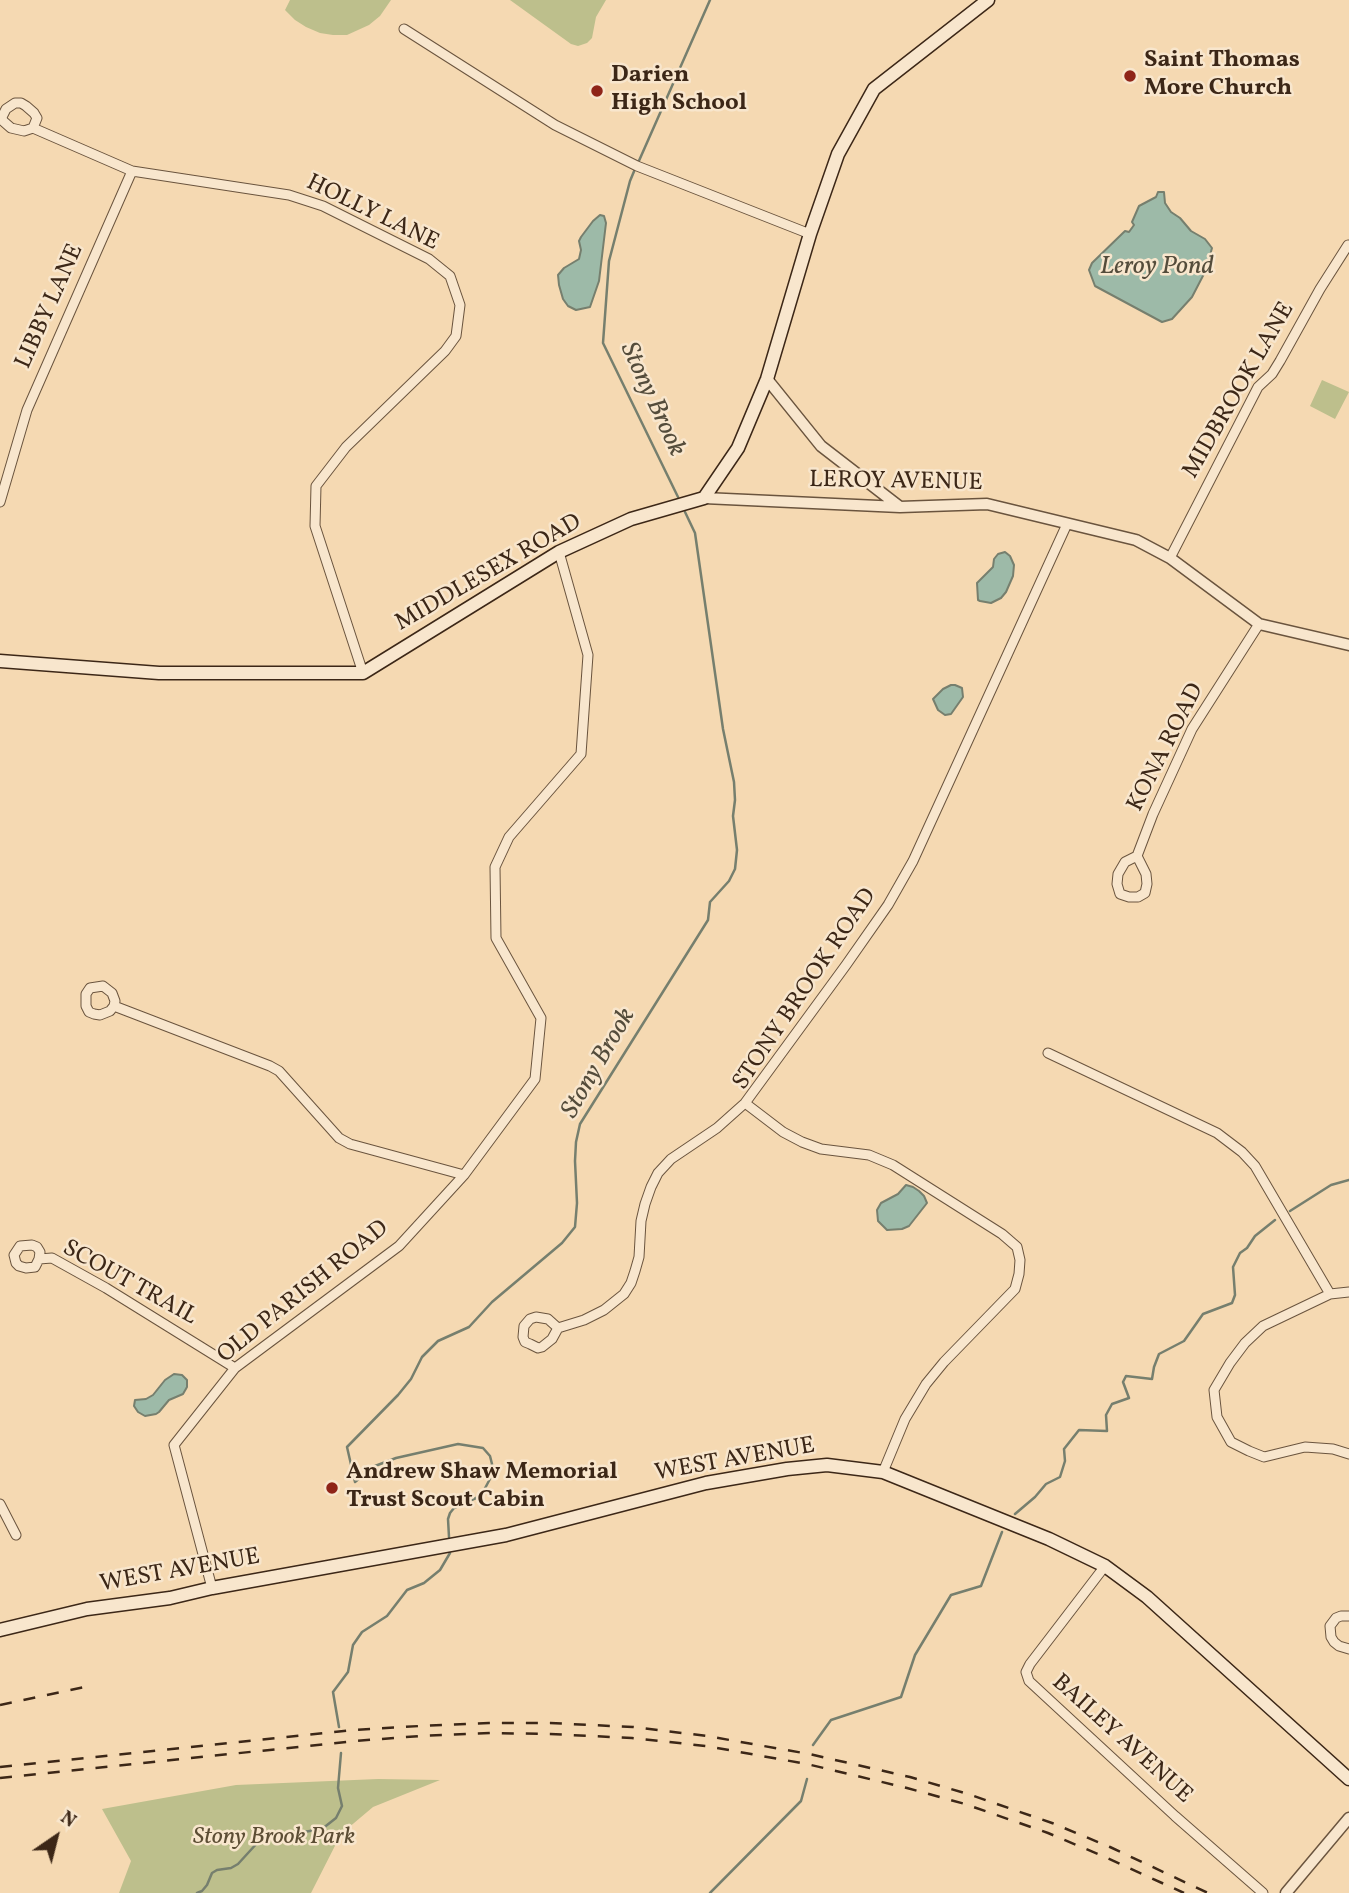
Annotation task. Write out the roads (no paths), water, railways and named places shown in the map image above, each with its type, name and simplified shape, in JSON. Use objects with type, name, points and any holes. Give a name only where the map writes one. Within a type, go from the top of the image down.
[{"type":"main road","points":[[704,498],[738,448],[767,379],[810,234],[838,155],[874,89],[988,0]]},
{"type":"main road","name":"MIDDLESEX ROAD","points":[[363,673],[559,552],[631,519],[704,498]]},
{"type":"main road","points":[[0,661],[159,673],[363,673]]},
{"type":"main road","name":"WEST AVENUE","points":[[0,1630],[87,1609],[170,1598],[506,1535],[706,1483],[827,1465],[883,1472],[1049,1539],[1105,1566],[1147,1597],[1349,1779]]},
{"type":"street","points":[[404,29],[555,125],[637,166],[810,234]]},
{"type":"street","name":"HOLLY LANE","points":[[33,128],[37,118],[26,106],[15,103],[3,107],[2,117],[6,125],[17,131],[33,128],[132,170],[289,195],[323,206],[429,259],[450,276],[460,304],[456,336],[445,351],[346,447],[316,486],[315,526],[363,673]]},
{"type":"street","name":"LIBBY LANE","points":[[0,502],[27,410],[132,170]]},
{"type":"street","name":"MIDBROOK LANE","points":[[1170,558],[1258,387],[1276,368],[1320,289],[1348,246]]},
{"type":"street","points":[[767,379],[821,446],[900,507]]},
{"type":"street","name":"LEROY AVENUE","points":[[704,498],[900,507],[986,504],[1136,540],[1170,558],[1259,624],[1349,645]]},
{"type":"street","name":"STONY BROOK ROAD","points":[[883,1472],[905,1419],[926,1384],[1015,1289],[1020,1260],[1017,1247],[1002,1234],[893,1165],[869,1155],[821,1149],[802,1142],[783,1132],[745,1103],[870,931],[913,861],[1067,524]]},
{"type":"street","name":"OLD PARISH ROAD","points":[[212,1588],[174,1445],[235,1368],[399,1246],[464,1175],[535,1079],[541,1018],[496,938],[495,867],[509,837],[581,754],[588,655],[559,552]]},
{"type":"street","name":"KONA ROAD","points":[[1137,856],[1146,874],[1147,884],[1145,892],[1138,897],[1129,897],[1121,894],[1117,884],[1118,874],[1125,862],[1137,856],[1192,729],[1259,624]]},
{"type":"street","points":[[114,1006],[279,1071],[339,1138],[464,1175]]},
{"type":"street","points":[[1048,1053],[1217,1133],[1242,1152],[1255,1166],[1330,1294]]},
{"type":"street","points":[[558,1328],[604,1310],[624,1294],[631,1283],[639,1257],[645,1204],[659,1173],[671,1159],[717,1128],[745,1103]]},
{"type":"street","name":"SCOUT TRAIL","points":[[39,1259],[52,1258],[106,1288],[235,1368]]},
{"type":"street","points":[[1349,1292],[1330,1294],[1263,1326],[1245,1343],[1214,1390],[1217,1417],[1231,1442],[1264,1457],[1305,1447],[1333,1449],[1349,1454]]},
{"type":"street","points":[[0,1504],[16,1535]]},
{"type":"street","name":"BAILEY AVENUE","points":[[1105,1566],[1030,1664],[1026,1672],[1029,1681],[1262,1893]]},
{"type":"street","points":[[1349,1616],[1336,1618],[1330,1626],[1334,1642],[1349,1649]]},
{"type":"street","points":[[1286,1893],[1349,1818]]},
{"type":"water","name":"Leroy Pond","points":[[1158,192],[1164,192],[1165,203],[1171,212],[1191,231],[1205,239],[1212,248],[1206,270],[1192,297],[1172,319],[1162,322],[1095,286],[1089,270],[1092,263],[1125,231],[1129,232],[1134,225],[1132,222],[1139,206],[1156,197]]},
{"type":"water","points":[[600,215],[604,216],[606,223],[599,281],[590,307],[576,310],[568,306],[563,299],[558,275],[579,259],[579,241]]},
{"type":"water","points":[[1005,552],[1014,565],[1013,576],[1006,592],[991,603],[978,600],[977,583],[993,567],[998,554]]},
{"type":"water","points":[[951,685],[962,688],[963,697],[951,714],[945,715],[938,710],[933,699]]},
{"type":"water","points":[[906,1185],[919,1191],[927,1203],[909,1226],[887,1230],[878,1221],[877,1210],[881,1203],[898,1194]]},
{"type":"water","points":[[174,1374],[182,1375],[187,1380],[183,1394],[169,1400],[156,1414],[145,1416],[138,1412],[134,1406],[135,1400],[153,1395],[165,1380]]},
{"type":"waterway","name":"Stony Brook","points":[[638,163],[710,0]]},
{"type":"waterway","name":"Stony Brook","points":[[635,169],[609,261],[603,343],[678,497]]},
{"type":"waterway","name":"Stony Brook","points":[[449,1537],[450,1513],[483,1492],[491,1477],[490,1456],[483,1448],[458,1444],[396,1458],[375,1466],[355,1482],[347,1447],[398,1395],[411,1379],[422,1357],[438,1341],[469,1327],[492,1302],[562,1243],[575,1227],[575,1161],[580,1124],[708,920],[710,902],[729,881],[735,869],[737,850],[733,816],[734,782],[723,729],[695,533],[685,512]]},
{"type":"waterway","points":[[1290,1211],[1331,1185],[1349,1180]]},
{"type":"waterway","points":[[1015,1514],[1046,1484],[1060,1477],[1065,1461],[1064,1449],[1079,1430],[1107,1431],[1106,1415],[1112,1404],[1129,1398],[1123,1382],[1126,1376],[1152,1379],[1159,1354],[1184,1341],[1203,1314],[1232,1303],[1235,1295],[1233,1267],[1240,1253],[1275,1220]]},
{"type":"waterway","points":[[813,1745],[831,1720],[901,1697],[915,1655],[951,1595],[981,1586],[1002,1532]]},
{"type":"waterway","name":"Stony Brook","points":[[339,1727],[333,1692],[348,1672],[353,1645],[362,1632],[387,1616],[407,1590],[424,1583],[440,1570],[450,1553]]},
{"type":"waterway","name":"Stony Brook","points":[[197,1893],[207,1885],[212,1873],[238,1864],[259,1841],[322,1829],[336,1818],[342,1806],[338,1788],[341,1753]]},
{"type":"waterway","points":[[710,1893],[801,1801],[807,1779]]},
{"type":"railway","points":[[0,1705],[85,1687]]},
{"type":"railway","points":[[0,1767],[354,1730],[489,1723],[633,1727],[707,1736],[809,1754],[910,1777],[1052,1823],[1208,1893]]},
{"type":"railway","points":[[0,1778],[420,1736],[490,1733],[632,1738],[706,1746],[807,1764],[965,1804],[1048,1833],[1184,1893]]},
{"type":"place","name":"Saint Thomas More Church","points":[[1130,76]]},
{"type":"place","name":"Darien High School","points":[[597,91]]},
{"type":"place","name":"Andrew Shaw Memorial Trust Scout Cabin","points":[[332,1488]]},
{"type":"park label","name":"Stony Brook Park","points":[[274,1839]]}]
